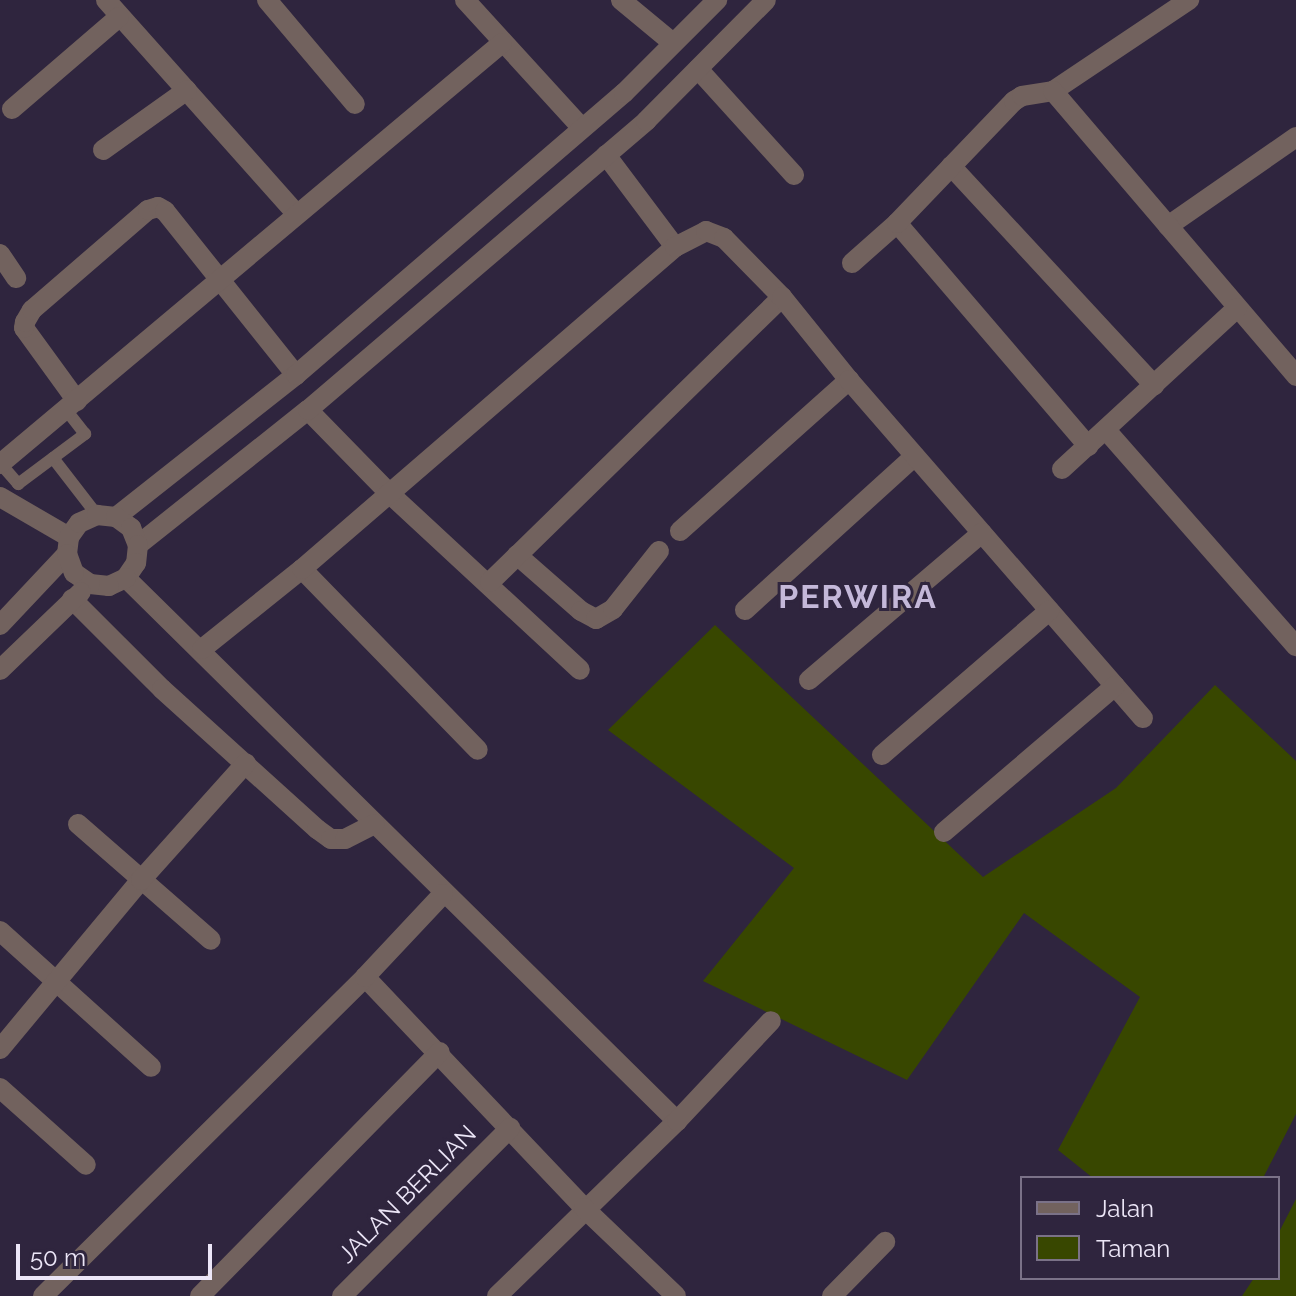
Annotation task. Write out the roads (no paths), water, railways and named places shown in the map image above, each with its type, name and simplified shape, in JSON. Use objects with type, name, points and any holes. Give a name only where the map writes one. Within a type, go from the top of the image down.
[{"type":"street","points":[[106,0],[296,213]]},
{"type":"street","points":[[267,0],[355,104]]},
{"type":"street","points":[[465,0],[582,128]]},
{"type":"street","points":[[621,0],[673,43]]},
{"type":"street","points":[[138,545],[308,410],[606,155],[766,0]]},
{"type":"street","points":[[852,263],[897,223],[1014,101],[1022,96],[1053,91],[1189,0]]},
{"type":"street","points":[[0,625],[68,546],[79,523],[107,516],[296,375],[624,93],[715,1]]},
{"type":"street","points":[[12,109],[119,17]]},
{"type":"street","points":[[0,464],[502,43]]},
{"type":"street","points":[[698,69],[794,175]]},
{"type":"street","points":[[103,150],[187,90]]},
{"type":"street","points":[[1053,91],[1237,308],[1293,367]]},
{"type":"street","points":[[1168,226],[1296,137]]},
{"type":"street","points":[[606,155],[675,247]]},
{"type":"street","points":[[951,166],[1154,385]]},
{"type":"street","points":[[72,405],[24,328],[25,322],[32,310],[148,210],[158,207],[165,211],[296,375]]},
{"type":"street","points":[[897,223],[1088,446]]},
{"type":"street","points":[[202,649],[302,569],[675,247],[692,235],[706,231],[724,238],[782,297],[849,380],[1143,718]]},
{"type":"street","points":[[457,235],[480,261]]},
{"type":"street","points":[[0,254],[16,278]]},
{"type":"street","points":[[490,582],[782,297]]},
{"type":"street","points":[[1062,469],[1237,308]]},
{"type":"street","points":[[680,531],[849,380]]},
{"type":"street","points":[[308,410],[389,493],[490,582],[580,670]]},
{"type":"street","points":[[1106,430],[1296,646]]},
{"type":"street","points":[[745,610],[915,456]]},
{"type":"street","points":[[0,497],[68,546],[74,573],[90,584],[109,586],[126,578],[136,563],[138,545],[131,528],[107,516]]},
{"type":"street","points":[[809,680],[982,533]]},
{"type":"street","points":[[517,555],[581,611],[596,619],[613,609],[659,551]]},
{"type":"street","points":[[302,569],[478,750]]},
{"type":"street","points":[[126,578],[202,649],[443,894],[677,1121]]},
{"type":"street","points":[[0,670],[90,584]]},
{"type":"street","points":[[72,599],[162,689],[331,839],[345,839],[374,824]]},
{"type":"street","points":[[882,755],[1049,611]]},
{"type":"street","points":[[944,832],[1115,686]]},
{"type":"street","points":[[0,1049],[141,880],[246,763]]},
{"type":"street","points":[[78,824],[211,940]]},
{"type":"street","points":[[43,1296],[365,977],[443,894]]},
{"type":"street","points":[[0,931],[151,1067]]},
{"type":"street","points":[[365,977],[440,1052],[584,1208],[672,1295]]},
{"type":"street","points":[[497,1296],[584,1208],[677,1121],[771,1021]]},
{"type":"street","points":[[200,1296],[440,1052]]},
{"type":"street","points":[[0,1088],[86,1165]]},
{"type":"street","name":"JALAN BERLIAN","points":[[342,1296],[510,1128]]},
{"type":"street","points":[[832,1296],[885,1242]]},
{"type":"lane","points":[[0,464],[18,484],[85,434],[72,405]]},
{"type":"lane","points":[[53,458],[107,516]]},
{"type":"district","name":"PERWIRA","points":[[858,597]]}]
